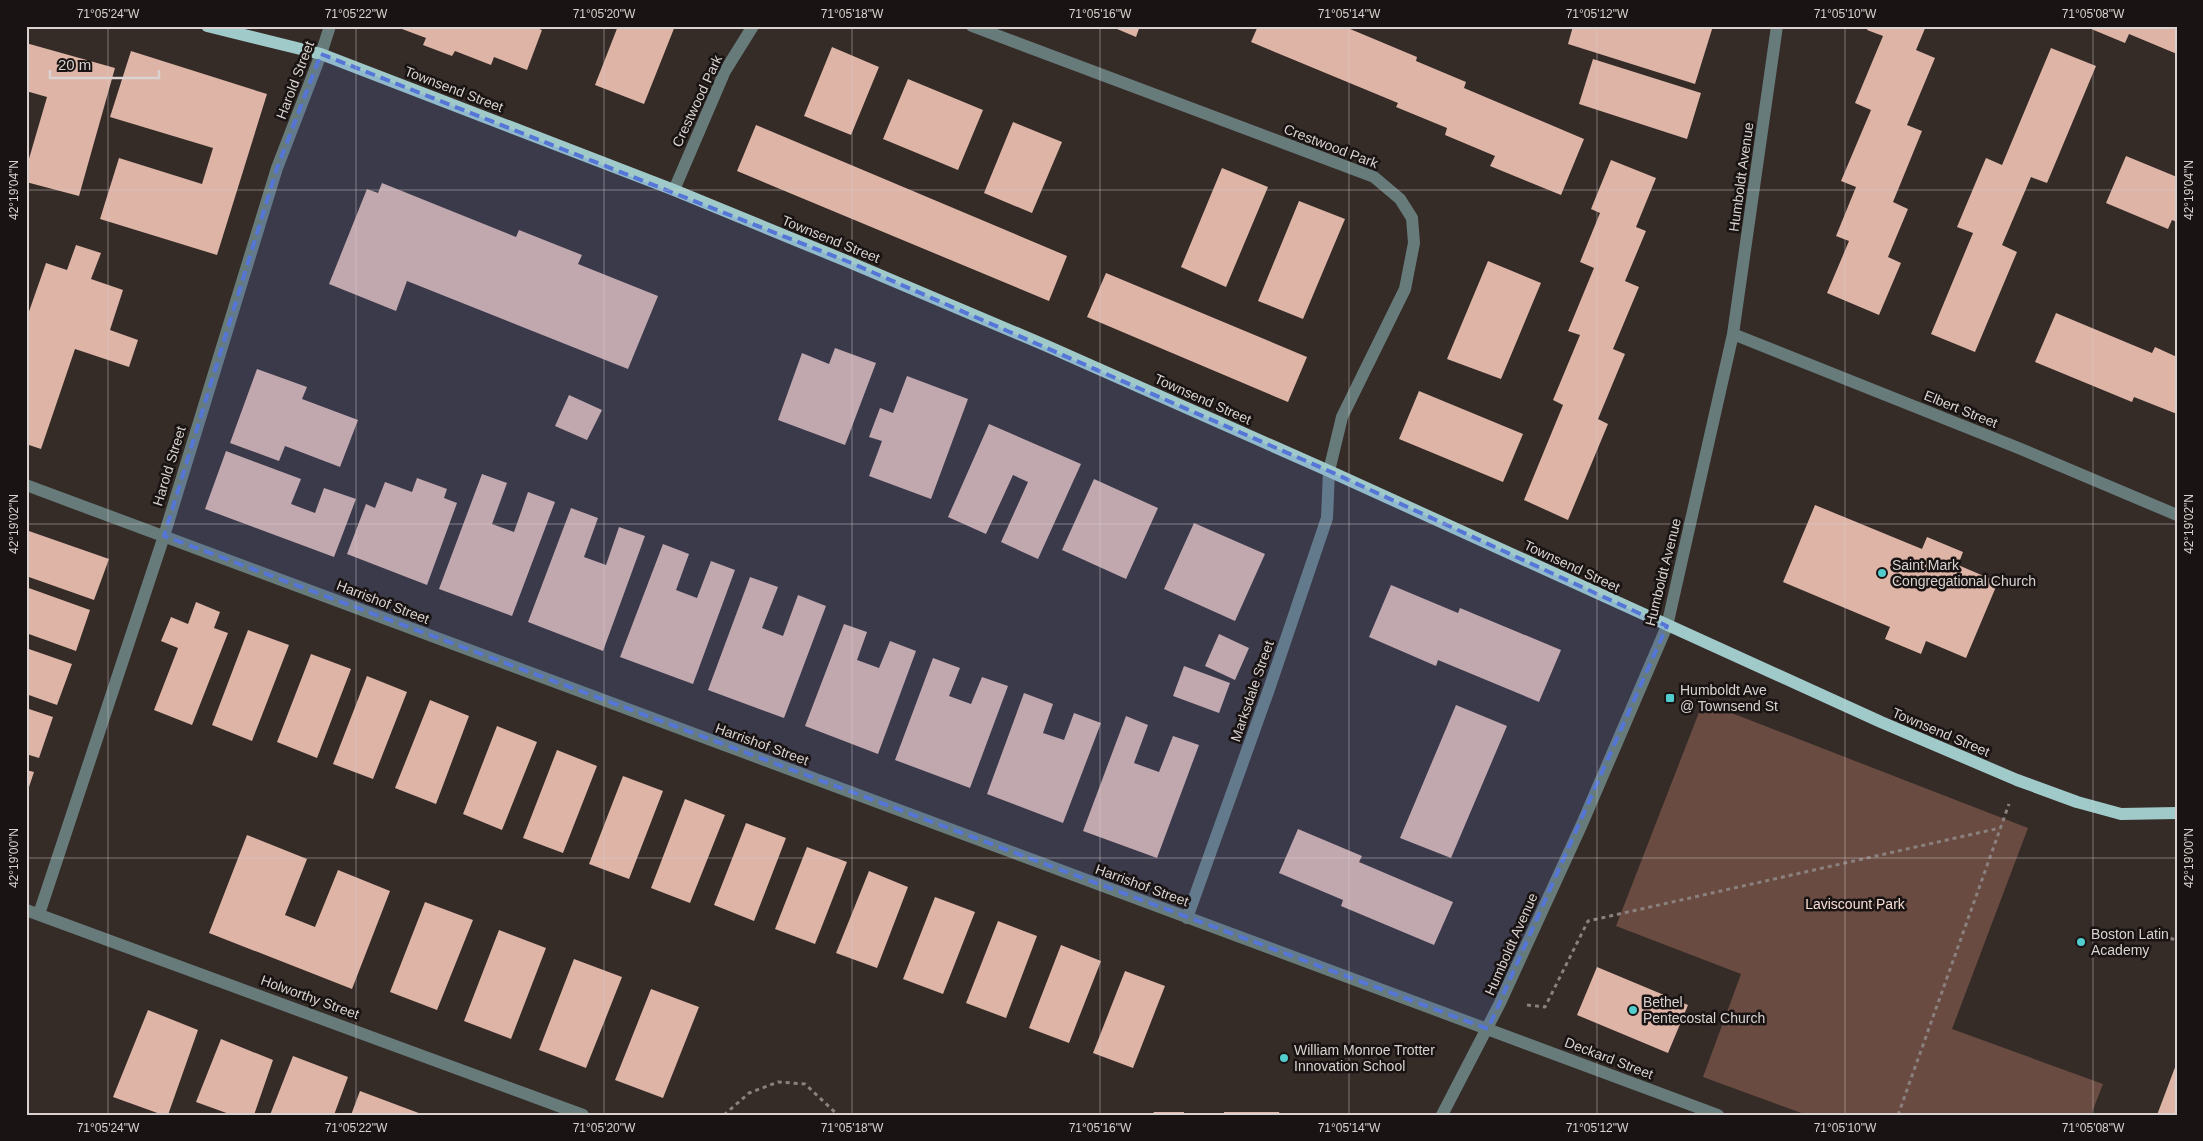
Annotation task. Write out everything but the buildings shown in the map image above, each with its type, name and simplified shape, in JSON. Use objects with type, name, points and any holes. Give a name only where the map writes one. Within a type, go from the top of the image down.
[{"type":"main road","name":"Townsend Street","points":[[207,26],[321,54],[674,190],[1047,346],[1329,471],[1881,722],[2018,780],[2077,802],[2121,814],[2177,813]]},
{"type":"street","name":"Harold Street","points":[[39,914],[164,536],[277,168],[330,26]]},
{"type":"street","name":"Crestwood Park","points":[[674,190],[725,71],[753,26]]},
{"type":"street","name":"Crestwood Park","points":[[972,26],[1374,177],[1400,200],[1412,218],[1414,243],[1405,289],[1342,417],[1329,471]]},
{"type":"street","name":"Humboldt Avenue","points":[[1442,1115],[1500,1003],[1586,815],[1667,626],[1733,334],[1778,26]]},
{"type":"street","name":"Elbert Street","points":[[1733,334],[2016,447],[2177,515]]},
{"type":"street","name":"Marksdale Street","points":[[1187,918],[1268,692],[1327,518],[1329,471]]},
{"type":"street","name":"Harrishof Street","points":[[26,485],[1187,918],[1488,1028]]},
{"type":"street","name":"Holworthy Street","points":[[26,910],[583,1115]]},
{"type":"street","name":"Deckard Street","points":[[1488,1028],[1718,1115]]},
{"type":"path","points":[[1898,1115],[2018,780]]},
{"type":"path","points":[[1500,1003],[1545,1007],[1588,921],[2000,828]]},
{"type":"path","points":[[2163,935],[2177,941]]},
{"type":"path","points":[[724,1115],[748,1093],[778,1082],[805,1084],[838,1115]]},
{"type":"highlighted area","points":[[321,54],[849,262],[1329,471],[1667,626],[1488,1029],[164,536],[277,168]]},
{"type":"green space","name":"Laviscount Park","points":[[1703,702],[2028,828],[1952,1029],[2103,1084],[2091,1115],[1807,1115],[1703,1077],[1741,974],[1616,926]]},
{"type":"place","name":"Saint Mark Congregational Church","points":[[1882,573]]},
{"type":"place","name":"Humboldt Ave @ Townsend St","points":[[1670,698]]},
{"type":"place","name":"Boston Latin Academy","points":[[2081,942]]},
{"type":"place","name":"Bethel Pentecostal Church","points":[[1633,1010]]},
{"type":"place","name":"William Monroe Trotter Innovation School","points":[[1284,1058]]}]
